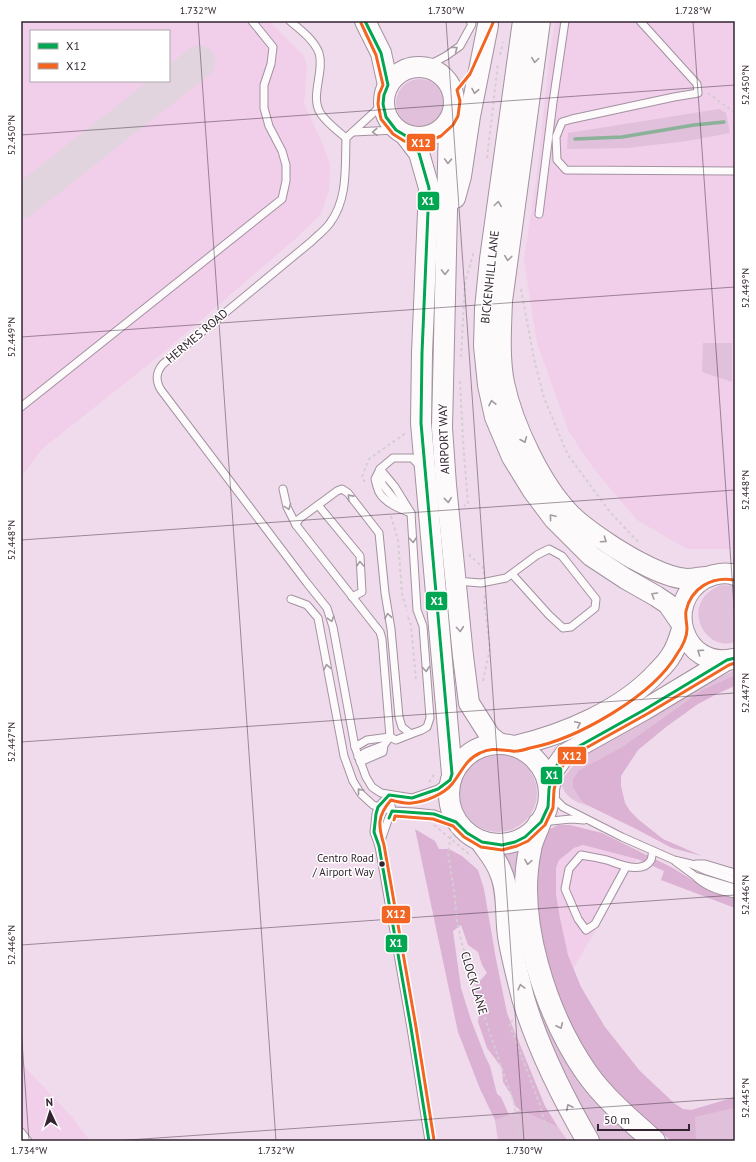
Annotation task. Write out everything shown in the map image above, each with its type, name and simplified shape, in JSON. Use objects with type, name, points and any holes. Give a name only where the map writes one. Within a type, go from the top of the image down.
[{"type":"highway","points":[[540,823],[530,849],[525,888],[529,928],[538,966],[549,1000],[562,1030],[586,1072],[624,1114],[654,1141]]},
{"type":"highway","points":[[482,842],[502,874],[509,935],[524,998],[535,1033],[552,1074],[571,1112],[588,1141]]},
{"type":"street","points":[[365,21],[381,53],[388,85]]},
{"type":"street","name":"BICKENHILL LANE","points":[[523,21],[484,309],[484,346],[488,384],[495,418],[512,457],[532,491],[554,519],[592,556],[626,579],[668,604],[682,626],[687,640],[695,649],[704,655],[716,659],[731,659]]},
{"type":"street","name":"BICKENHILL LANE","points":[[540,21],[502,301],[501,342],[504,383],[514,414],[536,465],[551,489],[571,515],[596,535],[640,563],[670,575],[686,579],[720,574],[735,575]]},
{"type":"street","points":[[452,88],[466,72],[478,22]]},
{"type":"street","points":[[446,233],[461,176],[470,116],[478,22]]},
{"type":"street","points":[[425,67],[440,74],[452,88],[455,101],[453,114],[449,122],[438,132],[424,138],[401,133],[386,117],[383,104],[384,95],[388,85],[397,74],[409,68],[425,67]]},
{"type":"street","name":"AIRPORT WAY","points":[[449,122],[442,428],[446,485],[469,703],[490,736],[508,745]]},
{"type":"street","name":"AIRPORT WAY","points":[[401,133],[419,153],[429,188],[422,353],[421,423],[451,777]]},
{"type":"street","points":[[708,576],[698,582],[687,595],[681,611],[682,626],[670,658],[649,681],[624,700],[600,714],[555,735],[508,745],[489,745],[476,749],[462,759],[451,777],[448,789],[448,801],[456,822],[467,833],[482,842],[502,845],[515,842],[525,837],[540,823],[548,807],[549,791],[553,771],[565,754],[731,659]]},
{"type":"street","points":[[508,745],[531,755],[542,769],[549,791]]},
{"type":"lane","points":[[21,407],[282,199],[286,181],[286,165],[282,151],[269,126],[264,108],[264,85],[271,64],[273,47],[252,21]]},
{"type":"lane","points":[[290,21],[314,43],[319,54],[320,67],[316,98],[321,114],[346,138],[383,104]]},
{"type":"lane","points":[[539,214],[552,102],[565,21]]},
{"type":"lane","points":[[425,67],[446,56],[460,46],[478,22]]},
{"type":"lane","points":[[643,22],[697,84],[698,93],[562,122],[556,137],[556,160],[566,170],[735,171]]},
{"type":"lane","points":[[353,132],[401,133]]},
{"type":"lane","name":"HERMES ROAD","points":[[346,138],[343,194],[337,211],[330,224],[312,241],[163,364],[157,373],[157,383],[327,608],[333,627],[355,747]]},
{"type":"lane","points":[[411,513],[400,509],[385,500],[379,492],[376,479],[380,469],[393,458],[412,458],[426,473]]},
{"type":"lane","points":[[380,469],[395,488],[411,513],[417,610],[422,626],[430,718],[427,727],[422,730],[396,740],[390,737],[367,740],[355,747],[359,760],[372,787],[381,793],[412,798],[438,789],[451,777]]},
{"type":"lane","points":[[282,489],[287,507],[296,525],[380,632],[382,639],[390,737],[384,745],[366,752],[359,760]]},
{"type":"lane","points":[[296,525],[299,520],[318,505],[342,489],[348,493],[379,533],[385,594],[391,630],[399,717],[402,727],[411,734]]},
{"type":"lane","points":[[318,505],[360,556],[362,592],[352,597]]},
{"type":"lane","points":[[456,581],[485,582],[506,578],[537,555],[549,549],[562,556],[596,599],[595,608],[571,627],[563,628],[549,615],[512,574]]},
{"type":"lane","points":[[291,599],[308,605],[318,618],[344,756],[353,781],[361,794],[373,805],[378,807],[392,811],[434,814],[456,822]]},
{"type":"lane","points":[[380,632],[391,630]]},
{"type":"lane","points":[[549,791],[563,807],[674,860],[703,883],[722,892],[735,894]]},
{"type":"lane","points":[[389,795],[378,807],[374,832],[379,846],[429,1141]]},
{"type":"lane","points":[[379,846],[392,811],[389,795]]},
{"type":"lane","points":[[540,823],[572,819],[590,821]]},
{"type":"lane","points":[[626,867],[595,924],[586,930],[578,919],[565,889],[569,869],[581,855],[635,868],[645,865],[651,860],[653,850]]},
{"type":"lane","points":[[674,860],[691,864],[735,880]]},
{"type":"lane","points":[[691,864],[705,864],[735,873]]},
{"type":"lane","points":[[695,876],[735,888]]},
{"type":"lane","points":[[21,1132],[28,1141]]},
{"type":"path","points":[[698,88],[735,113]]},
{"type":"path","points":[[520,284],[534,359],[544,398],[568,455],[610,512],[641,546]]},
{"type":"path","points":[[366,483],[362,477],[369,459],[408,431]]},
{"type":"path","points":[[459,508],[468,504]]},
{"type":"path","points":[[388,512],[392,518],[398,540],[402,594],[411,625],[417,686]]},
{"type":"path","points":[[469,550],[470,556],[483,567],[486,590],[484,600],[490,648],[482,684]]},
{"type":"path","name":"CLOCK LANE","points":[[456,822],[451,834],[448,853],[457,920],[462,944],[488,1031],[514,1104],[520,1141]]},
{"type":"path","points":[[516,1016],[509,1023],[540,1104],[550,1141]]},
{"type":"shaded area","points":[[21,21],[269,21],[303,55],[307,64],[304,104],[321,140],[330,164],[329,191],[321,214],[295,239],[159,356],[42,449],[21,477]]},
{"type":"shaded area","points":[[555,21],[735,21],[735,549],[687,549],[637,520],[594,469],[569,432],[537,343],[524,260],[537,173]]},
{"type":"shaded area","points":[[415,79],[425,79],[434,83],[440,89],[443,94],[443,112],[434,123],[425,127],[415,127],[406,123],[400,117],[396,108],[396,98],[400,89],[406,83]]},
{"type":"shaded area","points":[[719,109],[726,113],[730,133],[687,141],[628,148],[567,149],[568,133]]},
{"type":"shaded area","points":[[703,343],[732,343],[732,382],[702,372]]},
{"type":"shaded area","points":[[721,585],[735,586],[735,642],[724,643],[714,640],[706,633],[700,624],[698,613],[701,603],[708,593]]},
{"type":"shaded area","points":[[735,670],[735,675],[702,690],[622,747],[579,770],[582,803],[590,807],[575,801],[564,791],[561,781],[577,761],[574,756]]},
{"type":"shaded area","points":[[735,675],[735,686],[698,704],[666,727],[638,750],[621,776],[621,786],[625,803],[630,811],[639,820],[663,839],[702,856],[672,848],[583,803],[573,787],[573,779],[579,770],[622,747],[702,690]]},
{"type":"shaded area","points":[[498,754],[513,757],[525,766],[534,778],[537,793],[534,808],[525,820],[513,829],[498,832],[483,829],[471,820],[462,808],[459,793],[462,778],[471,766],[483,757]]},
{"type":"shaded area","points":[[558,825],[570,825],[602,833],[671,867],[709,890],[735,897],[735,908],[661,880],[664,871],[637,859],[583,845],[574,848],[559,860],[556,868],[556,894],[568,955],[581,987],[605,1027],[640,1071],[674,1103],[683,1109],[691,1110],[735,1097],[735,1108],[695,1117],[696,1141],[673,1141],[668,1138],[637,1113],[612,1089],[586,1052],[561,1011],[549,979],[533,901],[541,838],[550,829]]},
{"type":"shaded area","points":[[415,829],[435,841],[439,849],[449,849],[462,856],[478,870],[484,889],[507,1013],[545,1106],[558,1127],[520,1110],[515,1106],[512,1096],[503,1082],[502,1068],[487,1048],[478,1022],[480,1010],[475,1000],[476,985],[487,973],[482,965],[478,952],[468,945],[461,925],[453,931],[461,988],[471,1020],[490,1066],[497,1094],[501,1097],[509,1115],[495,1120],[480,1089],[458,1032]]},
{"type":"shaded area","points":[[583,845],[637,859],[573,969],[568,955],[560,918],[556,894],[556,868],[559,860],[574,848]]},
{"type":"shaded area","points":[[524,848],[548,1010],[645,1141],[596,1141],[579,1113],[532,1001],[499,853]]},
{"type":"shaded area","points":[[21,1063],[71,1116],[90,1141],[21,1141]]},
{"type":"shaded area","points":[[735,1108],[735,1141],[696,1141],[694,1117]]},
{"type":"shaded area","points":[[520,1110],[558,1127],[568,1141],[498,1141],[495,1120]]},
{"type":"waterway","points":[[575,139],[622,137],[694,125],[724,122]]},
{"type":"taxiway","points":[[21,202],[199,62]]},
{"type":"transit line","name":"X1","points":[[365,21],[381,53],[388,85],[384,95],[383,104],[386,117],[396,130],[406,136],[419,153],[429,188],[422,353],[421,423],[452,774],[450,780],[438,789],[412,798],[389,795],[378,807],[374,832],[379,846],[429,1141]]},
{"type":"transit line","name":"X12","points":[[361,23],[376,55],[383,85],[379,94],[378,104],[381,119],[393,134],[404,141],[424,143],[441,136],[453,125],[458,116],[460,101],[457,90],[470,74],[493,23]]},
{"type":"transit line","name":"X12","points":[[434,1140],[416,1027],[380,827],[383,811],[391,800],[412,803],[428,799],[439,794],[449,788],[471,759],[484,751],[496,749],[519,751],[549,743],[591,725],[632,700],[651,685],[666,670],[677,654],[686,635],[686,611],[689,603],[698,590],[710,582],[726,579],[734,580]]},
{"type":"transit line","name":"X1","points":[[389,818],[392,811],[434,814],[456,822],[467,833],[482,842],[502,845],[515,842],[525,837],[541,822],[548,807],[549,789],[553,771],[565,754],[644,710],[727,660],[735,658]]},
{"type":"transit line","name":"X12","points":[[394,820],[395,816],[433,819],[453,826],[464,837],[481,847],[502,850],[528,841],[545,825],[553,808],[554,790],[558,773],[568,758],[647,714],[729,665],[735,663]]},
{"type":"place","name":"Centro Road / Airport Way","points":[[382,864]]}]
